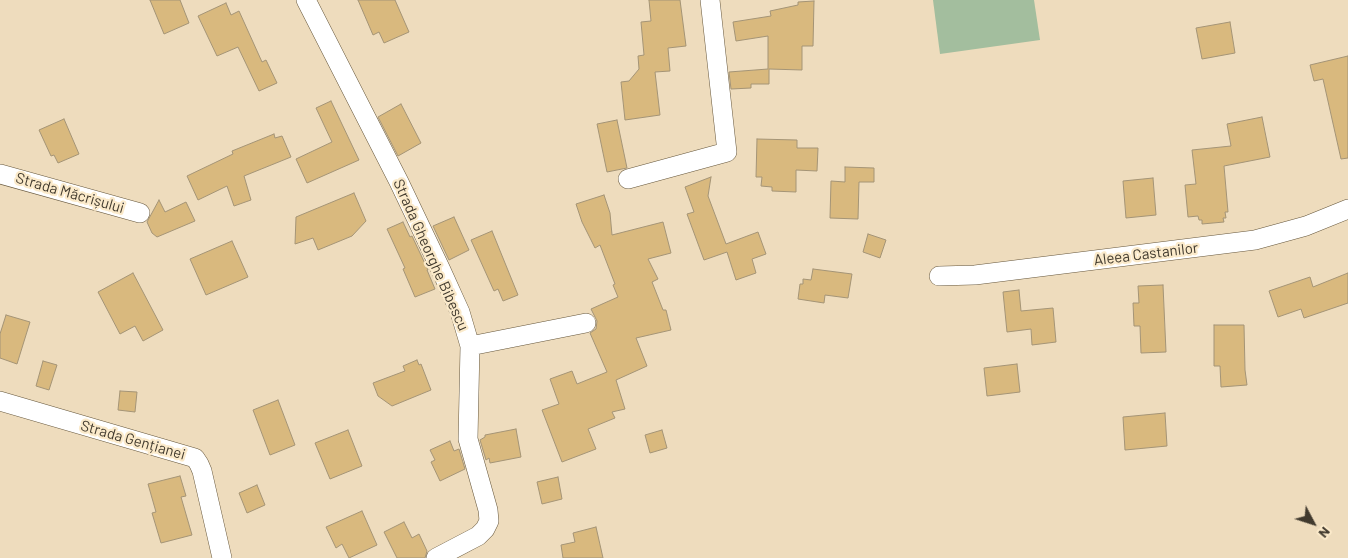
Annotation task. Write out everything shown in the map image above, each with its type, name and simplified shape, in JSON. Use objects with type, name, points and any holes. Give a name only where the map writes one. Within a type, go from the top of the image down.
[{"type":"street","name":"Strada Gheorghe Bibescu","points":[[306,0],[437,261],[460,312],[470,346],[468,439],[488,510],[489,522],[478,536],[436,558]]},
{"type":"street","points":[[628,179],[727,152],[710,0]]},
{"type":"street","name":"Strada Măcrișului","points":[[0,174],[140,213]]},
{"type":"street","name":"Aleea Castanilor","points":[[939,276],[975,275],[1255,240],[1306,226],[1348,209]]},
{"type":"street","points":[[470,346],[586,323]]},
{"type":"street","name":"Strada Gențianei","points":[[0,401],[195,458],[202,471],[222,558]]},
{"type":"green space","points":[[933,0],[1034,0],[1040,40],[940,54]]},
{"type":"building","points":[[150,0],[180,0],[189,23],[164,34]]},
{"type":"building","points":[[358,0],[395,0],[409,32],[384,43],[379,32],[373,35]]},
{"type":"building","points":[[649,0],[680,0],[686,46],[668,48],[670,71],[655,72],[660,115],[625,120],[621,82],[629,81],[639,69],[638,56],[644,55],[641,22],[651,21]]},
{"type":"building","points":[[814,1],[813,46],[802,46],[802,70],[769,69],[769,84],[751,84],[751,88],[731,89],[729,72],[768,69],[768,36],[736,41],[733,22],[771,16],[770,11],[798,5],[798,2]]},
{"type":"building","points":[[226,3],[231,15],[239,11],[262,62],[266,60],[277,83],[259,91],[238,47],[217,56],[198,16]]},
{"type":"building","points":[[1230,22],[1235,53],[1202,59],[1196,28]]},
{"type":"building","points":[[1348,56],[1348,158],[1341,159],[1323,79],[1314,81],[1310,65]]},
{"type":"building","points":[[331,101],[359,160],[307,183],[296,159],[332,142],[316,108]]},
{"type":"building","points":[[401,104],[421,143],[398,156],[378,117]]},
{"type":"building","points":[[1262,117],[1270,157],[1224,166],[1228,212],[1225,212],[1226,218],[1223,218],[1224,222],[1202,224],[1202,220],[1199,220],[1198,216],[1188,217],[1185,185],[1196,184],[1192,150],[1231,146],[1227,124]]},
{"type":"building","points":[[64,119],[79,154],[58,163],[54,155],[51,156],[39,130]]},
{"type":"building","points":[[617,120],[627,168],[607,172],[597,124]]},
{"type":"building","points":[[274,134],[275,138],[282,136],[291,157],[244,176],[251,200],[234,206],[227,186],[198,200],[187,176],[233,154],[232,151]]},
{"type":"building","points":[[757,139],[797,140],[797,148],[818,148],[817,171],[796,170],[796,192],[772,191],[772,187],[761,186],[762,177],[756,177]]},
{"type":"building","points":[[845,167],[874,168],[874,182],[859,182],[858,219],[830,218],[831,181],[845,182]]},
{"type":"building","points":[[711,177],[708,196],[726,244],[758,232],[766,254],[752,259],[756,273],[736,280],[727,252],[704,260],[687,214],[694,212],[685,187]]},
{"type":"building","points":[[1153,178],[1156,215],[1126,218],[1123,181]]},
{"type":"building","points":[[354,193],[366,221],[352,236],[318,250],[313,238],[295,244],[296,217]]},
{"type":"building","points":[[604,195],[610,213],[612,235],[663,222],[671,253],[648,259],[658,279],[652,282],[663,310],[666,310],[671,330],[636,338],[647,366],[616,380],[625,409],[612,412],[615,418],[588,429],[596,449],[562,462],[542,410],[559,404],[550,379],[572,371],[577,384],[607,372],[590,333],[596,329],[597,321],[591,309],[618,297],[600,245],[595,248],[582,222],[576,204]]},
{"type":"building","points":[[159,200],[165,212],[186,202],[195,221],[157,237],[152,233],[147,222]]},
{"type":"building","points":[[454,217],[469,250],[449,260],[433,226]]},
{"type":"building","points":[[403,222],[410,237],[412,236],[435,289],[415,297],[403,269],[405,268],[387,229]]},
{"type":"building","points":[[492,231],[518,295],[503,301],[498,289],[494,291],[471,240]]},
{"type":"building","points":[[868,234],[886,240],[880,258],[863,252]]},
{"type":"building","points":[[232,241],[248,277],[206,295],[190,259]]},
{"type":"building","points":[[813,269],[852,274],[848,298],[825,295],[824,303],[798,299],[800,284],[803,284],[803,279],[811,280]]},
{"type":"building","points":[[133,273],[163,330],[143,341],[135,326],[120,334],[98,292]]},
{"type":"building","points":[[1348,273],[1348,303],[1304,318],[1301,309],[1278,317],[1269,291],[1310,277],[1313,287]]},
{"type":"building","points":[[1163,285],[1166,352],[1141,353],[1140,326],[1134,326],[1133,303],[1139,303],[1138,286]]},
{"type":"building","points":[[1019,290],[1021,311],[1053,308],[1056,342],[1032,345],[1031,329],[1007,332],[1003,292]]},
{"type":"building","points":[[6,315],[30,322],[17,364],[0,358],[0,334]]},
{"type":"building","points":[[1214,325],[1244,325],[1247,385],[1221,387],[1220,366],[1214,366]]},
{"type":"building","points":[[417,360],[419,365],[421,364],[431,390],[392,406],[378,396],[373,383],[405,371],[403,366]]},
{"type":"building","points":[[43,361],[57,365],[49,390],[36,386]]},
{"type":"building","points":[[1017,364],[1020,392],[987,396],[984,368]]},
{"type":"building","points":[[120,391],[137,392],[135,412],[118,410]]},
{"type":"building","points":[[278,400],[295,445],[270,455],[253,410]]},
{"type":"building","points":[[1165,413],[1167,446],[1125,450],[1123,417]]},
{"type":"building","points":[[516,429],[521,457],[490,463],[489,458],[486,460],[480,440],[485,435]]},
{"type":"building","points":[[348,430],[362,466],[330,479],[315,443]]},
{"type":"building","points":[[662,430],[667,448],[650,453],[645,435]]},
{"type":"building","points":[[450,441],[454,451],[459,449],[465,469],[440,481],[431,462],[435,460],[430,450]]},
{"type":"building","points":[[180,476],[186,496],[181,497],[192,535],[161,543],[152,513],[156,512],[148,484]]},
{"type":"building","points":[[558,477],[562,499],[542,504],[537,482]]},
{"type":"building","points":[[257,485],[265,505],[247,513],[239,493]]},
{"type":"building","points":[[362,511],[377,545],[349,558],[342,544],[336,548],[326,527]]},
{"type":"building","points":[[404,522],[412,538],[419,534],[427,551],[425,558],[397,558],[384,532]]},
{"type":"building","points":[[596,527],[603,558],[563,558],[561,545],[575,542],[573,533]]}]
